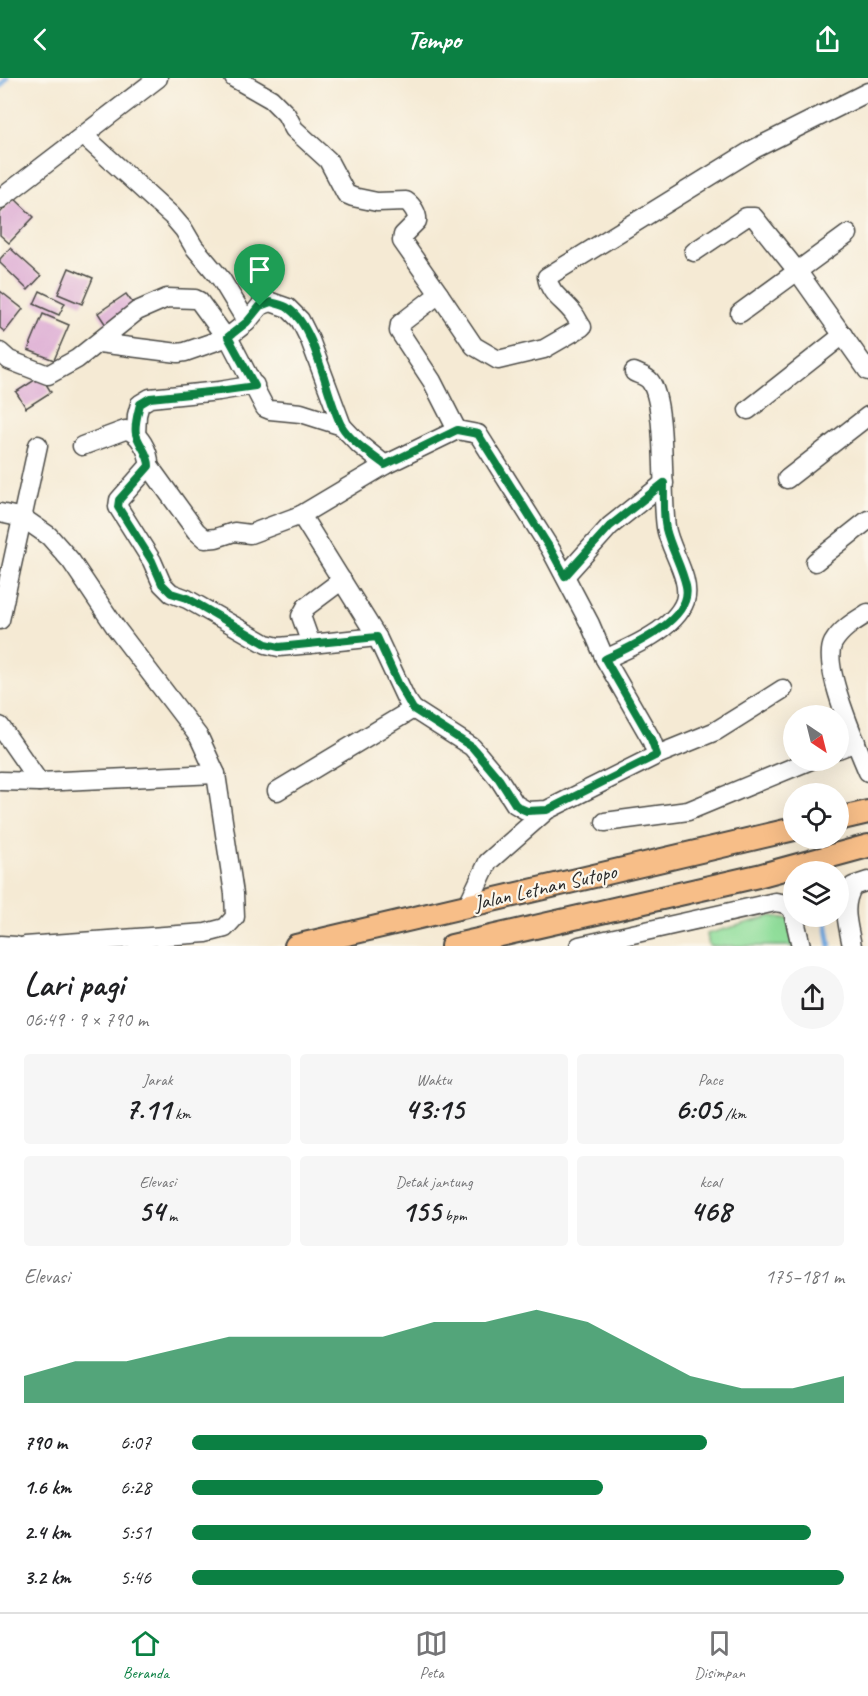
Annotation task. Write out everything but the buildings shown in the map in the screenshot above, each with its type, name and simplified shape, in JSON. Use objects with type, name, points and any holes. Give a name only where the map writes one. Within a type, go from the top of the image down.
[{"type":"main road","points":[[849,817],[868,813]]},
{"type":"main road","name":"Jalan Letnan Sutopo","points":[[296,946],[467,906],[484,891],[783,831]]},
{"type":"main road","name":"Jalan Letnan Sutopo","points":[[840,861],[868,846]]},
{"type":"main road","name":"Jalan Letnan Sutopo","points":[[452,946],[783,871]]},
{"type":"street","points":[[0,199],[158,78]]},
{"type":"street","points":[[234,78],[271,99],[285,114],[294,129],[328,160],[346,194],[377,202],[401,200],[409,203],[418,219],[403,234],[402,241],[474,346],[498,360],[544,349],[582,327],[574,313],[559,301],[549,287],[547,277],[754,149],[868,92]]},
{"type":"street","points":[[83,135],[184,230],[194,247],[221,279],[247,322]]},
{"type":"street","points":[[694,252],[750,216],[754,217],[798,273],[868,371]]},
{"type":"street","points":[[740,314],[848,234]]},
{"type":"street","points":[[439,294],[398,327],[432,381],[457,430]]},
{"type":"street","points":[[0,352],[9,360],[48,375],[63,368],[99,343],[137,311],[167,298],[195,299],[200,301],[221,331],[228,337],[265,408],[301,413],[342,426]]},
{"type":"street","points":[[99,343],[185,352],[228,337],[247,322],[260,306],[271,302],[288,308],[300,320],[314,350],[342,426],[360,445],[385,465]]},
{"type":"street","points":[[748,410],[843,335]]},
{"type":"street","points":[[605,659],[642,642],[676,616],[684,602],[687,589],[666,528],[660,415],[653,387],[645,376],[634,372]]},
{"type":"street","points":[[136,435],[140,404],[150,398],[255,386]]},
{"type":"street","points":[[787,479],[868,416]]},
{"type":"street","points":[[82,446],[125,430],[132,431],[149,460],[149,466],[196,531],[205,539],[234,532],[250,534],[301,515],[385,465],[457,430],[478,434],[551,550],[590,624],[605,659],[651,739],[657,755]]},
{"type":"street","points":[[0,620],[38,445]]},
{"type":"street","points":[[149,466],[119,500],[118,507],[152,561],[162,584],[171,593],[187,598],[266,644],[279,647],[377,637]]},
{"type":"street","points":[[565,576],[610,526],[664,483]]},
{"type":"street","points":[[0,513],[23,518],[49,536],[71,561],[116,628],[199,737],[216,774],[234,894],[235,917],[225,928],[206,933],[25,946]]},
{"type":"street","points":[[301,515],[377,637],[413,709],[472,747],[520,808],[527,811],[547,810]]},
{"type":"street","points":[[815,562],[868,520]]},
{"type":"street","points":[[311,644],[301,616],[302,612],[342,580]]},
{"type":"street","points":[[868,613],[845,629],[831,650],[835,681],[868,772]]},
{"type":"street","points":[[484,891],[488,862],[547,810],[657,755],[716,731],[783,689]]},
{"type":"street","points":[[277,791],[413,709]]},
{"type":"street","points":[[0,726],[39,782]]},
{"type":"street","points":[[849,745],[856,742]]},
{"type":"street","points":[[604,822],[688,811],[784,771]]},
{"type":"street","points":[[0,781],[39,782],[216,774]]},
{"type":"street","points":[[849,892],[854,886],[868,881]]},
{"type":"street","points":[[579,946],[775,902],[783,904]]},
{"type":"street","points":[[797,927],[801,946]]},
{"type":"street","points":[[808,927],[812,946]]},
{"type":"street","points":[[849,927],[852,946]]},
{"type":"street","points":[[0,945],[16,946]]},
{"type":"green space","points":[[772,916],[783,918],[783,927],[791,927],[795,946],[709,946],[707,934]]},
{"type":"waterway","points":[[0,87],[7,78]]},
{"type":"waterway","points":[[827,927],[830,946]]},
{"type":"route","points":[[271,302],[288,308],[300,320],[310,340],[342,426],[360,445],[385,465],[457,430],[478,434],[565,576],[610,526],[664,483],[666,528],[687,589],[684,602],[676,616],[642,642],[605,659],[651,739],[657,755],[547,810],[527,811],[515,804],[499,779],[472,747],[413,709],[377,637],[279,647],[266,644],[252,638],[187,598],[171,593],[162,584],[152,561],[118,507],[119,500],[147,471],[149,466],[149,460],[136,435],[140,404],[150,398],[255,386],[228,337],[247,322],[260,306],[271,302]]}]
